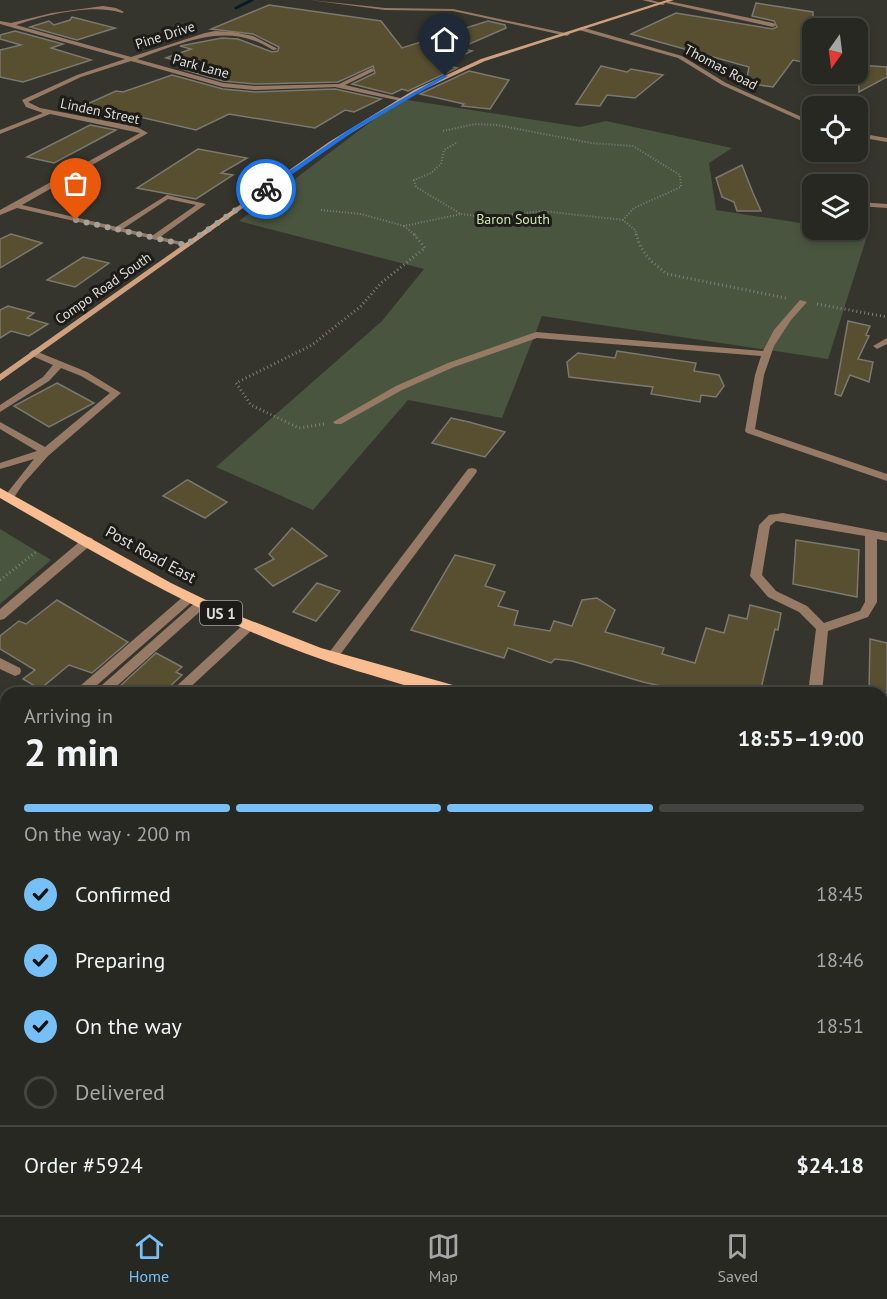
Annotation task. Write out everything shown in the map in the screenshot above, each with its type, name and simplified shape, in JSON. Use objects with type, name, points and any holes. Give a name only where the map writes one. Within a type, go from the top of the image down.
[{"type":"main road","name":"Compo Road South","points":[[0,378],[331,143],[401,99],[464,68],[668,2]]},
{"type":"main road","name":"Compo Road South","points":[[0,372],[31,355]]},
{"type":"main road","name":"Post Road East","points":[[4,495],[195,601],[249,627],[332,657],[439,687]]},
{"type":"street","points":[[312,0],[385,9],[453,10],[567,33]]},
{"type":"street","points":[[644,0],[668,2],[773,25]]},
{"type":"street","points":[[11,25],[78,3],[108,4],[119,7],[122,12]]},
{"type":"street","name":"Park Lane","points":[[0,21],[237,87],[340,85],[401,99]]},
{"type":"street","name":"Thomas Road","points":[[581,29],[680,57],[724,84],[802,119]]},
{"type":"street","name":"Pine Drive","points":[[50,112],[28,106],[24,101],[63,83],[215,33],[229,33],[267,42],[275,49]]},
{"type":"street","points":[[340,85],[372,70]]},
{"type":"street","points":[[0,132],[50,112]]},
{"type":"street","name":"Linden Street","points":[[16,206],[145,133],[137,129],[50,112]]},
{"type":"street","points":[[868,137],[887,140]]},
{"type":"street","points":[[116,230],[167,197],[202,204],[153,238]]},
{"type":"street","points":[[868,205],[887,206]]},
{"type":"street","points":[[0,213],[16,206],[186,245]]},
{"type":"street","points":[[803,302],[770,339],[750,431],[887,478]]},
{"type":"street","points":[[338,422],[399,388],[451,365],[536,335],[765,354]]},
{"type":"street","points":[[877,346],[887,341]]},
{"type":"street","points":[[4,495],[45,451],[116,393],[84,374],[31,355]]},
{"type":"street","points":[[0,409],[45,379],[58,365]]},
{"type":"street","points":[[0,426],[45,451]]},
{"type":"street","points":[[0,466],[45,451]]},
{"type":"street","points":[[332,657],[472,471]]},
{"type":"street","points":[[822,628],[803,609],[772,594],[756,576],[765,525],[773,517],[783,517],[887,537]]},
{"type":"street","points":[[822,628],[864,614],[871,602],[871,534]]},
{"type":"street","points":[[0,616],[88,541]]},
{"type":"street","points":[[87,687],[195,601]]},
{"type":"street","points":[[106,687],[195,601]]},
{"type":"street","points":[[183,687],[249,627]]},
{"type":"street","points":[[816,687],[822,628]]},
{"type":"street","points":[[0,663],[15,671]]},
{"type":"path","points":[[443,132],[475,124],[496,125],[591,143],[633,146],[680,175],[681,187],[671,194],[628,211],[622,220]]},
{"type":"path","points":[[456,143],[445,148],[440,156],[441,164],[431,173],[414,180],[416,187],[461,214]]},
{"type":"path","points":[[321,210],[361,214],[404,225],[461,214],[484,217],[543,211],[622,220],[635,230],[640,248],[667,274],[887,317]]},
{"type":"path","points":[[338,422],[299,428],[251,405],[236,383],[312,345],[362,306],[381,283],[425,248],[404,225]]},
{"type":"path","points":[[0,580],[36,552]]},
{"type":"green space","name":"Baron South","points":[[401,99],[580,127],[606,121],[732,148],[709,163],[716,210],[802,223],[802,240],[866,240],[828,359],[542,316],[502,418],[408,400],[313,510],[216,467],[382,321],[424,269],[239,221]]},
{"type":"green space","points":[[0,529],[51,560],[0,604]]},
{"type":"building","points":[[756,3],[813,12],[813,18],[802,18],[802,62],[793,60],[773,87],[746,83],[749,67],[631,34],[676,13],[773,29],[777,27],[774,21],[752,16]]},
{"type":"building","points":[[269,5],[381,21],[402,48],[488,21],[505,25],[506,28],[460,48],[472,51],[443,64],[457,68],[408,91],[402,89],[392,94],[352,84],[375,73],[373,66],[338,82],[255,84],[223,81],[185,70],[196,66],[166,58],[191,49],[180,46],[222,38],[238,39],[272,52],[278,51],[279,47],[253,34],[211,29]]},
{"type":"building","points":[[72,17],[115,28],[77,40],[30,27],[49,21],[54,25],[70,20]]},
{"type":"building","points":[[15,31],[63,44],[51,48],[91,60],[23,82],[0,77],[0,50],[21,45],[0,39],[0,35]]},
{"type":"building","points":[[601,66],[627,72],[631,69],[663,75],[635,98],[607,95],[600,106],[576,104]]},
{"type":"building","points":[[868,66],[887,67],[887,77],[859,92],[859,84],[868,84]]},
{"type":"building","points":[[469,71],[509,80],[490,109],[462,106],[464,104],[420,94]]},
{"type":"building","points":[[172,75],[223,89],[255,92],[335,89],[381,99],[354,112],[345,110],[315,128],[229,114],[196,130],[140,117],[129,123],[103,118],[114,112],[85,105],[116,91],[123,92]]},
{"type":"building","points":[[90,125],[116,130],[54,163],[27,157]]},
{"type":"building","points":[[198,149],[247,158],[221,173],[233,175],[196,199],[137,188]]},
{"type":"building","points":[[742,165],[761,211],[737,211],[734,202],[722,197],[716,178]]},
{"type":"building","points":[[11,234],[42,243],[0,268],[0,239]]},
{"type":"building","points":[[83,257],[109,263],[75,287],[47,280]]},
{"type":"building","points":[[8,306],[34,313],[27,318],[48,324],[29,336],[11,331],[0,338],[0,310]]},
{"type":"building","points":[[848,321],[870,326],[866,335],[869,336],[858,359],[873,362],[869,382],[850,375],[841,396],[835,394]]},
{"type":"building","points":[[617,351],[696,363],[694,371],[719,375],[724,386],[716,397],[701,395],[700,402],[651,394],[653,387],[569,377],[567,362],[578,353],[615,358]]},
{"type":"building","points":[[57,383],[94,403],[49,427],[14,406]]},
{"type":"building","points":[[451,418],[505,432],[485,457],[432,443]]},
{"type":"building","points":[[187,480],[227,502],[205,518],[163,496]]},
{"type":"building","points":[[292,528],[327,556],[273,586],[255,569],[274,559],[269,554]]},
{"type":"building","points":[[796,540],[859,550],[857,597],[793,584]]},
{"type":"building","points":[[455,555],[495,565],[485,586],[505,592],[498,606],[518,611],[514,625],[550,631],[554,621],[572,626],[582,600],[597,598],[615,610],[605,632],[664,648],[662,654],[695,663],[706,628],[724,633],[729,615],[747,619],[750,605],[781,613],[761,687],[665,687],[572,661],[555,659],[551,663],[508,648],[504,658],[411,630]]},
{"type":"building","points":[[317,583],[340,591],[316,621],[293,612]]},
{"type":"building","points":[[57,600],[128,642],[92,673],[69,665],[42,687],[37,687],[23,679],[35,670],[0,649],[0,636],[19,621],[26,624]]},
{"type":"building","points":[[870,639],[887,643],[887,687],[869,687]]},
{"type":"building","points":[[156,653],[182,667],[176,672],[182,675],[169,687],[119,687]]},
{"type":"waterway","points":[[236,8],[252,0]]},
{"type":"way so far","points":[[76,220],[186,245],[266,189]]},
{"type":"route","points":[[266,189],[331,143],[445,76]]}]
